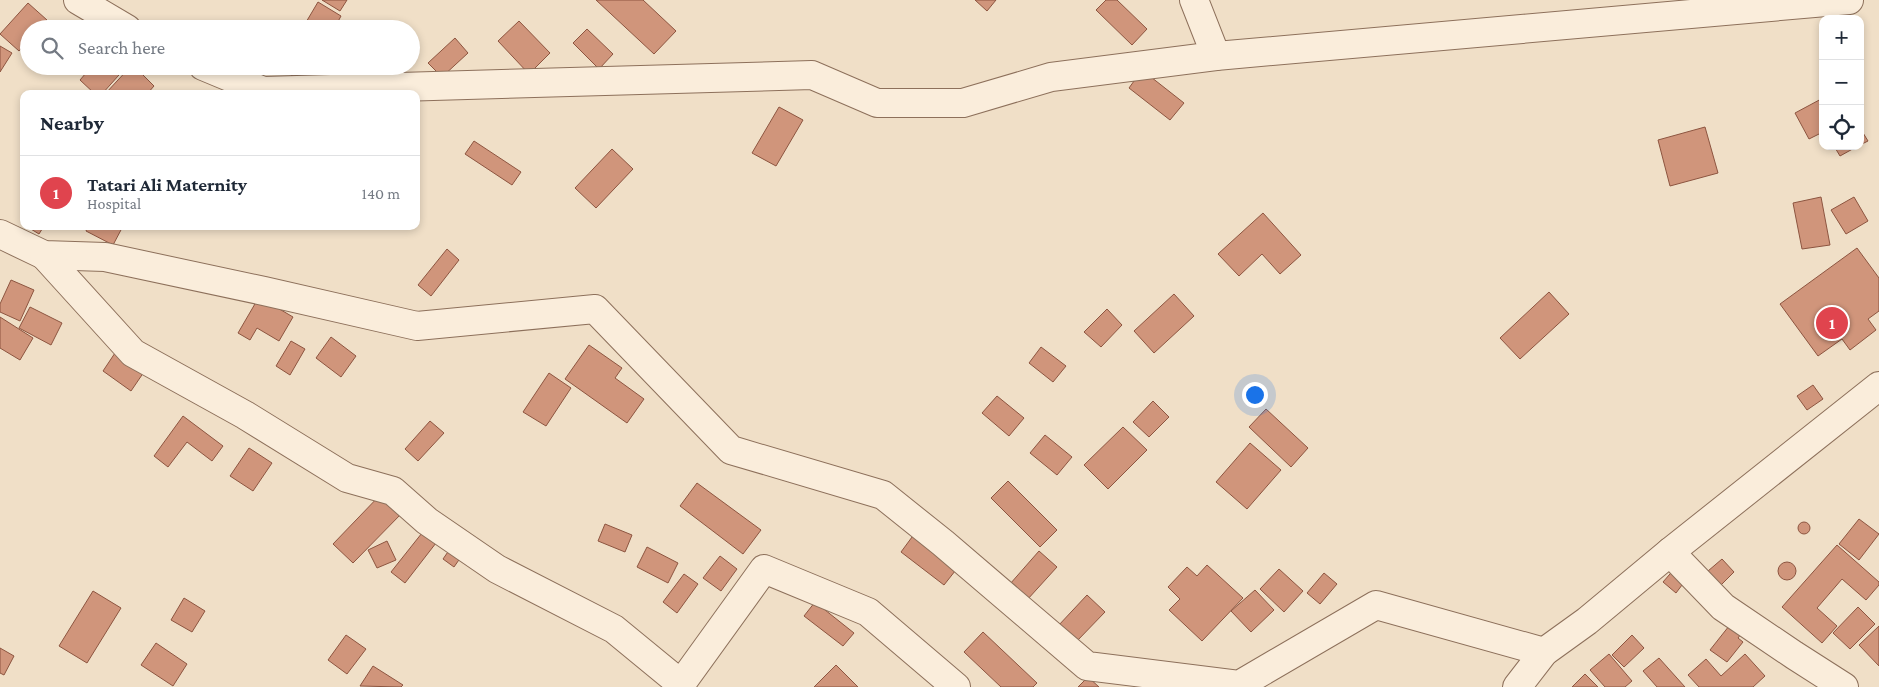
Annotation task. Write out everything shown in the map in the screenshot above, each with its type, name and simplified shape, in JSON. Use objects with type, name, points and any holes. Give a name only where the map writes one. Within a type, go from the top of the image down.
[{"type":"street","points":[[78,0],[112,20]]},
{"type":"street","points":[[1194,0],[1216,56]]},
{"type":"street","points":[[297,90],[812,75],[877,104],[963,103],[1051,76],[1216,56],[1849,0]]},
{"type":"street","points":[[225,75],[261,90]]},
{"type":"street","points":[[0,234],[44,255],[133,353],[246,415],[347,478],[393,491],[427,521],[497,569],[614,629],[682,684],[764,569],[868,612],[956,687]]},
{"type":"street","points":[[44,255],[105,257],[416,326],[596,309],[731,450],[883,495],[943,543],[1087,666],[1239,685],[1376,605],[1544,652]]},
{"type":"street","points":[[1522,685],[1544,652],[1587,621],[1670,552],[1879,386]]},
{"type":"street","points":[[1670,552],[1723,607],[1794,656],[1844,687]]},
{"type":"building","points":[[322,0],[347,0],[340,11]]},
{"type":"building","points":[[596,0],[643,0],[676,31],[654,54]]},
{"type":"building","points":[[975,0],[996,0],[987,11]]},
{"type":"building","points":[[1106,0],[1117,0],[1147,29],[1132,45],[1096,10]]},
{"type":"building","points":[[318,2],[341,16],[339,20],[307,20]]},
{"type":"building","points":[[28,3],[47,20],[20,20],[19,51],[0,34]]},
{"type":"building","points":[[519,21],[550,53],[529,74],[498,41]]},
{"type":"building","points":[[587,29],[613,54],[599,69],[573,43]]},
{"type":"building","points":[[455,38],[468,53],[442,77],[428,63]]},
{"type":"building","points":[[0,46],[12,53],[0,72]]},
{"type":"building","points":[[1142,70],[1184,103],[1170,120],[1129,88]]},
{"type":"building","points":[[84,75],[119,75],[106,90],[91,90],[80,80]]},
{"type":"building","points":[[123,75],[143,75],[154,86],[150,90],[109,90]]},
{"type":"building","points":[[291,75],[306,75],[302,82]]},
{"type":"building","points":[[1819,100],[1819,134],[1809,139],[1795,113]]},
{"type":"building","points":[[779,107],[803,120],[776,166],[752,153]]},
{"type":"building","points":[[1705,127],[1718,173],[1670,186],[1658,140]]},
{"type":"building","points":[[1864,134],[1868,141],[1864,143]]},
{"type":"building","points":[[474,141],[521,172],[512,185],[465,154]]},
{"type":"building","points":[[612,149],[633,169],[596,208],[575,188]]},
{"type":"building","points":[[1836,150],[1851,150],[1840,156]]},
{"type":"building","points":[[1821,197],[1830,245],[1802,249],[1793,203]]},
{"type":"building","points":[[1854,197],[1868,221],[1846,234],[1831,210]]},
{"type":"building","points":[[1263,213],[1301,255],[1280,274],[1262,254],[1239,276],[1218,254]]},
{"type":"building","points":[[32,230],[42,230],[39,234]]},
{"type":"building","points":[[86,230],[121,230],[113,245]]},
{"type":"building","points":[[1857,248],[1879,278],[1879,311],[1868,319],[1876,330],[1850,350],[1842,339],[1818,356],[1780,304]]},
{"type":"building","points":[[447,249],[459,260],[431,296],[418,285]]},
{"type":"building","points":[[11,280],[34,290],[20,321],[0,312],[0,304]]},
{"type":"building","points":[[1549,292],[1569,314],[1520,359],[1500,338]]},
{"type":"building","points":[[1174,294],[1194,316],[1154,353],[1134,331]]},
{"type":"building","points":[[259,297],[293,317],[279,341],[257,328],[250,340],[238,333]]},
{"type":"building","points":[[30,307],[62,323],[51,345],[19,328]]},
{"type":"building","points":[[1107,309],[1122,325],[1101,347],[1084,332]]},
{"type":"building","points":[[0,317],[33,338],[20,360],[0,348]]},
{"type":"building","points":[[331,337],[356,356],[341,377],[316,358]]},
{"type":"building","points":[[291,341],[305,349],[290,375],[276,366]]},
{"type":"building","points":[[589,345],[622,368],[615,378],[644,399],[627,423],[565,379]]},
{"type":"building","points":[[1041,347],[1066,366],[1053,382],[1029,363]]},
{"type":"building","points":[[117,350],[146,369],[131,391],[103,371]]},
{"type":"building","points":[[549,373],[571,388],[546,426],[523,412]]},
{"type":"building","points":[[1813,385],[1823,399],[1807,410],[1797,396]]},
{"type":"building","points":[[997,396],[1024,418],[1009,436],[982,413]]},
{"type":"building","points":[[1153,401],[1169,417],[1149,437],[1133,422]]},
{"type":"building","points":[[1266,409],[1308,448],[1291,467],[1249,427]]},
{"type":"building","points":[[183,416],[223,446],[212,461],[187,442],[168,467],[154,456]]},
{"type":"building","points":[[430,421],[444,433],[418,461],[405,449]]},
{"type":"building","points":[[1123,427],[1147,450],[1108,489],[1084,465]]},
{"type":"building","points":[[1045,435],[1072,457],[1057,475],[1030,453]]},
{"type":"building","points":[[1250,443],[1281,470],[1247,509],[1216,482]]},
{"type":"building","points":[[249,448],[272,463],[253,491],[230,476]]},
{"type":"building","points":[[1008,481],[1057,530],[1040,547],[991,498]]},
{"type":"building","points":[[697,483],[761,530],[743,554],[680,506]]},
{"type":"building","points":[[383,492],[403,512],[353,563],[333,544]]},
{"type":"building","points":[[1859,519],[1879,534],[1859,560],[1839,544]]},
{"type":"building","points":[[1806,522],[1809,523],[1809,533],[1802,534],[1799,533],[1798,526],[1799,523]]},
{"type":"building","points":[[605,524],[632,535],[625,552],[598,541]]},
{"type":"building","points":[[422,533],[436,543],[405,583],[391,572]]},
{"type":"building","points":[[915,533],[959,566],[944,585],[901,552]]},
{"type":"building","points":[[387,541],[396,560],[377,568],[368,550]]},
{"type":"building","points":[[1837,545],[1879,582],[1879,585],[1866,600],[1842,579],[1817,608],[1837,626],[1822,643],[1782,607]]},
{"type":"building","points":[[452,546],[463,554],[454,567],[443,559]]},
{"type":"building","points":[[647,547],[678,563],[668,583],[637,567]]},
{"type":"building","points":[[1039,551],[1057,567],[1027,600],[1010,584]]},
{"type":"building","points":[[720,556],[737,569],[721,591],[703,578]]},
{"type":"building","points":[[1722,559],[1734,572],[1721,585],[1708,571]]},
{"type":"building","points":[[1787,562],[1793,565],[1796,571],[1793,577],[1787,580],[1781,577],[1778,571],[1781,565]]},
{"type":"building","points":[[1207,565],[1243,598],[1202,641],[1169,610],[1180,599],[1168,587],[1187,567],[1197,576]]},
{"type":"building","points":[[1676,567],[1688,577],[1676,593],[1663,582]]},
{"type":"building","points":[[1279,569],[1303,591],[1284,612],[1260,589]]},
{"type":"building","points":[[1324,573],[1337,584],[1320,604],[1307,593]]},
{"type":"building","points":[[684,574],[698,584],[677,613],[663,602]]},
{"type":"building","points":[[1255,590],[1274,610],[1251,632],[1231,611]]},
{"type":"building","points":[[93,591],[121,608],[87,663],[59,646]]},
{"type":"building","points":[[1087,595],[1105,612],[1076,642],[1058,626]]},
{"type":"building","points":[[184,598],[205,611],[192,632],[171,620]]},
{"type":"building","points":[[815,602],[854,633],[843,646],[804,616]]},
{"type":"building","points":[[1858,607],[1875,624],[1850,649],[1833,633]]},
{"type":"building","points":[[1733,621],[1744,630],[1738,638],[1743,642],[1727,662],[1710,650]]},
{"type":"building","points":[[1879,626],[1879,666],[1859,645]]},
{"type":"building","points":[[983,632],[1037,683],[1033,687],[1001,687],[964,652]]},
{"type":"building","points":[[346,635],[366,649],[347,674],[328,660]]},
{"type":"building","points":[[1632,635],[1644,648],[1624,667],[1612,655]]},
{"type":"building","points":[[156,643],[187,664],[173,686],[141,665]]},
{"type":"building","points":[[0,648],[14,656],[4,675],[0,673]]},
{"type":"building","points":[[1609,654],[1632,681],[1625,687],[1605,687],[1590,670]]},
{"type":"building","points":[[1745,654],[1765,676],[1753,687],[1699,687],[1688,675],[1706,659],[1721,676]]},
{"type":"building","points":[[1659,658],[1685,687],[1657,687],[1643,671]]},
{"type":"building","points":[[836,665],[858,687],[814,687]]},
{"type":"building","points":[[373,666],[403,685],[401,687],[360,686]]},
{"type":"building","points":[[1585,674],[1598,687],[1572,687]]},
{"type":"building","points":[[1088,677],[1099,687],[1078,687]]},
{"type":"place","name":"Tatari Ali Maternity","points":[[1832,323]]}]
